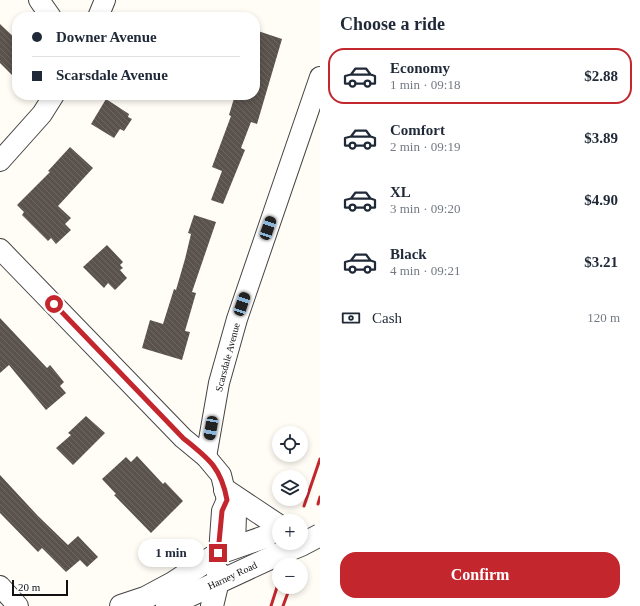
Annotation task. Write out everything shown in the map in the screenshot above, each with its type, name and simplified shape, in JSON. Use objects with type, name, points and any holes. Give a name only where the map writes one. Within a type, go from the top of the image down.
[{"type":"street","points":[[39,0],[47,12]]},
{"type":"street","points":[[100,12],[105,0]]},
{"type":"street","name":"Scarsdale Avenue","points":[[206,457],[219,383],[237,319],[320,77]]},
{"type":"street","points":[[0,161],[42,114],[51,100]]},
{"type":"street","points":[[0,249],[183,438],[206,457],[221,475],[226,495],[236,514],[212,606]]},
{"type":"street","points":[[226,495],[272,522]]},
{"type":"street","points":[[308,529],[320,530]]},
{"type":"street","points":[[121,606],[145,598],[227,550],[272,534]]},
{"type":"street","name":"Harney Road","points":[[167,606],[218,581],[301,545],[320,535]]},
{"type":"street","points":[[0,586],[18,606]]},
{"type":"building","points":[[0,24],[12,35],[12,75],[0,63]]},
{"type":"building","points":[[260,32],[282,39],[257,124],[251,122],[241,148],[245,150],[223,204],[211,200],[222,171],[212,167],[231,116],[229,115],[234,100],[260,100]]},
{"type":"building","points":[[105,100],[129,114],[128,117],[132,119],[124,131],[120,129],[114,138],[91,124]]},
{"type":"building","points":[[70,147],[93,168],[58,206],[71,218],[65,224],[71,230],[56,244],[51,238],[48,241],[22,215],[24,212],[17,205],[50,172],[48,171]]},
{"type":"building","points":[[194,215],[216,222],[192,292],[196,293],[185,331],[190,332],[182,360],[142,348],[150,320],[163,324],[174,289],[176,290],[185,259],[191,234],[188,233]]},
{"type":"building","points":[[107,245],[123,262],[120,265],[123,268],[120,270],[127,278],[115,290],[108,283],[104,288],[83,267]]},
{"type":"building","points":[[0,318],[47,368],[50,365],[64,382],[60,386],[66,393],[46,410],[9,365],[0,373]]},
{"type":"building","points":[[86,416],[105,433],[73,465],[56,448],[71,435],[68,433]]},
{"type":"building","points":[[137,456],[163,484],[165,482],[183,501],[151,533],[114,495],[116,494],[102,479],[126,457],[131,462]]},
{"type":"building","points":[[0,475],[38,516],[68,545],[78,536],[98,557],[87,567],[80,560],[66,572],[42,548],[38,552],[0,513]]},
{"type":"railway","points":[[308,494],[320,459]]},
{"type":"railway","points":[[318,504],[320,497]]},
{"type":"railway","points":[[271,606],[275,594]]},
{"type":"railway","points":[[283,606],[287,594]]},
{"type":"route","points":[[54,304],[183,438],[212,463],[221,475],[227,500],[222,511],[218,553]]}]
